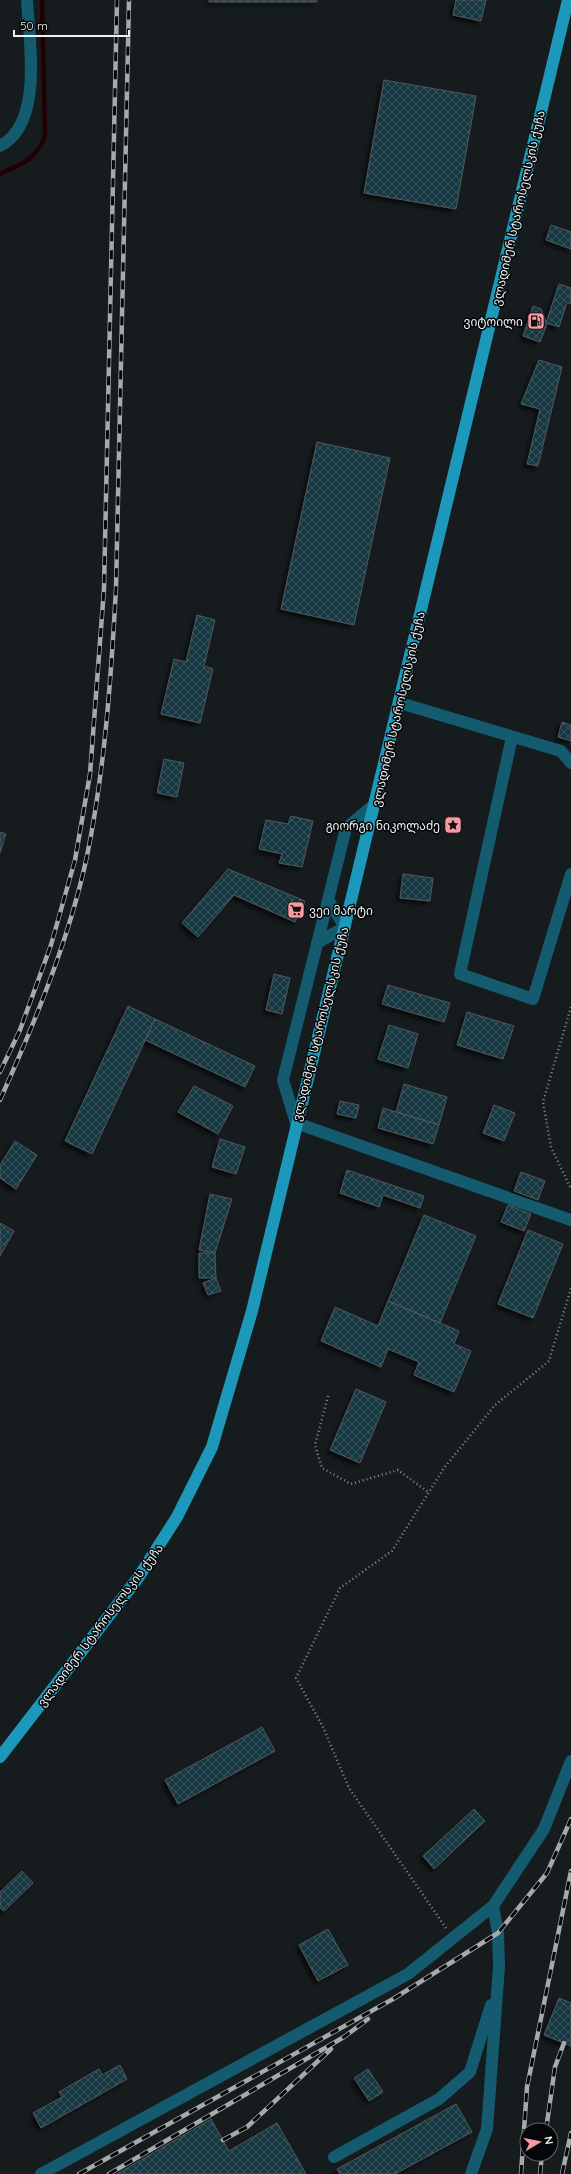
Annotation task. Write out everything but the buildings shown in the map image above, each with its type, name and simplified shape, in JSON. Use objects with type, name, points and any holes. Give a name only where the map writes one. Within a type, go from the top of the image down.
[{"type":"main road","name":"ვლადიმერ სტაროსელსკის ქუჩა","points":[[0,1757],[80,1656],[154,1556],[178,1517],[212,1447],[252,1311],[296,1123],[376,803],[568,0]]},
{"type":"street","points":[[0,146],[9,141],[22,122],[31,87],[27,0]]},
{"type":"street","points":[[400,703],[562,751],[571,764]]},
{"type":"street","points":[[512,737],[460,974],[533,999],[571,874]]},
{"type":"street","points":[[376,803],[346,828],[317,943],[283,1080],[296,1123],[571,1220]]},
{"type":"street","points":[[317,943],[345,927],[328,900]]},
{"type":"street","points":[[41,2174],[408,1974],[493,1906],[544,1829],[571,1762]]},
{"type":"street","points":[[471,2174],[487,2129],[499,1966],[498,1933],[493,1906]]},
{"type":"street","points":[[334,2157],[438,2099],[470,2072],[488,2015],[499,1966]]},
{"type":"path","points":[[571,1007],[543,1102],[551,1147],[571,1189]]},
{"type":"path","points":[[453,1939],[349,1788],[323,1727],[296,1678],[340,1588],[392,1551],[444,1468],[495,1405],[549,1361],[571,1288]]},
{"type":"path","points":[[328,1396],[315,1446],[322,1468],[351,1484],[398,1470],[428,1492]]},
{"type":"waterway","points":[[0,174],[22,164],[33,156],[45,136],[42,0]]},
{"type":"railway","points":[[0,1072],[20,1030],[51,945],[75,860],[90,774],[104,589],[117,0]]},
{"type":"railway","points":[[0,1100],[38,1011],[71,919],[87,856],[103,756],[112,656],[116,589],[129,0]]},
{"type":"railway","points":[[79,2174],[393,1999],[498,1933],[547,1873],[571,1819]]},
{"type":"railway","points":[[521,2174],[527,2087],[571,1871]]},
{"type":"railway","points":[[109,2174],[344,2037],[368,2019]]},
{"type":"railway","points":[[547,2122],[555,2067],[564,2043]]},
{"type":"railway","points":[[223,2140],[247,2127],[331,2049]]},
{"type":"railway","points":[[562,2174],[571,2133]]},
{"type":"railway","points":[[540,2174],[541,2162]]},
{"type":"place","name":"ვიტოილი","points":[[536,321]]},
{"type":"place","name":"გიორგი ნიკოლაძე","points":[[453,825]]},
{"type":"place","name":"ვეი მარტი","points":[[296,910]]}]
